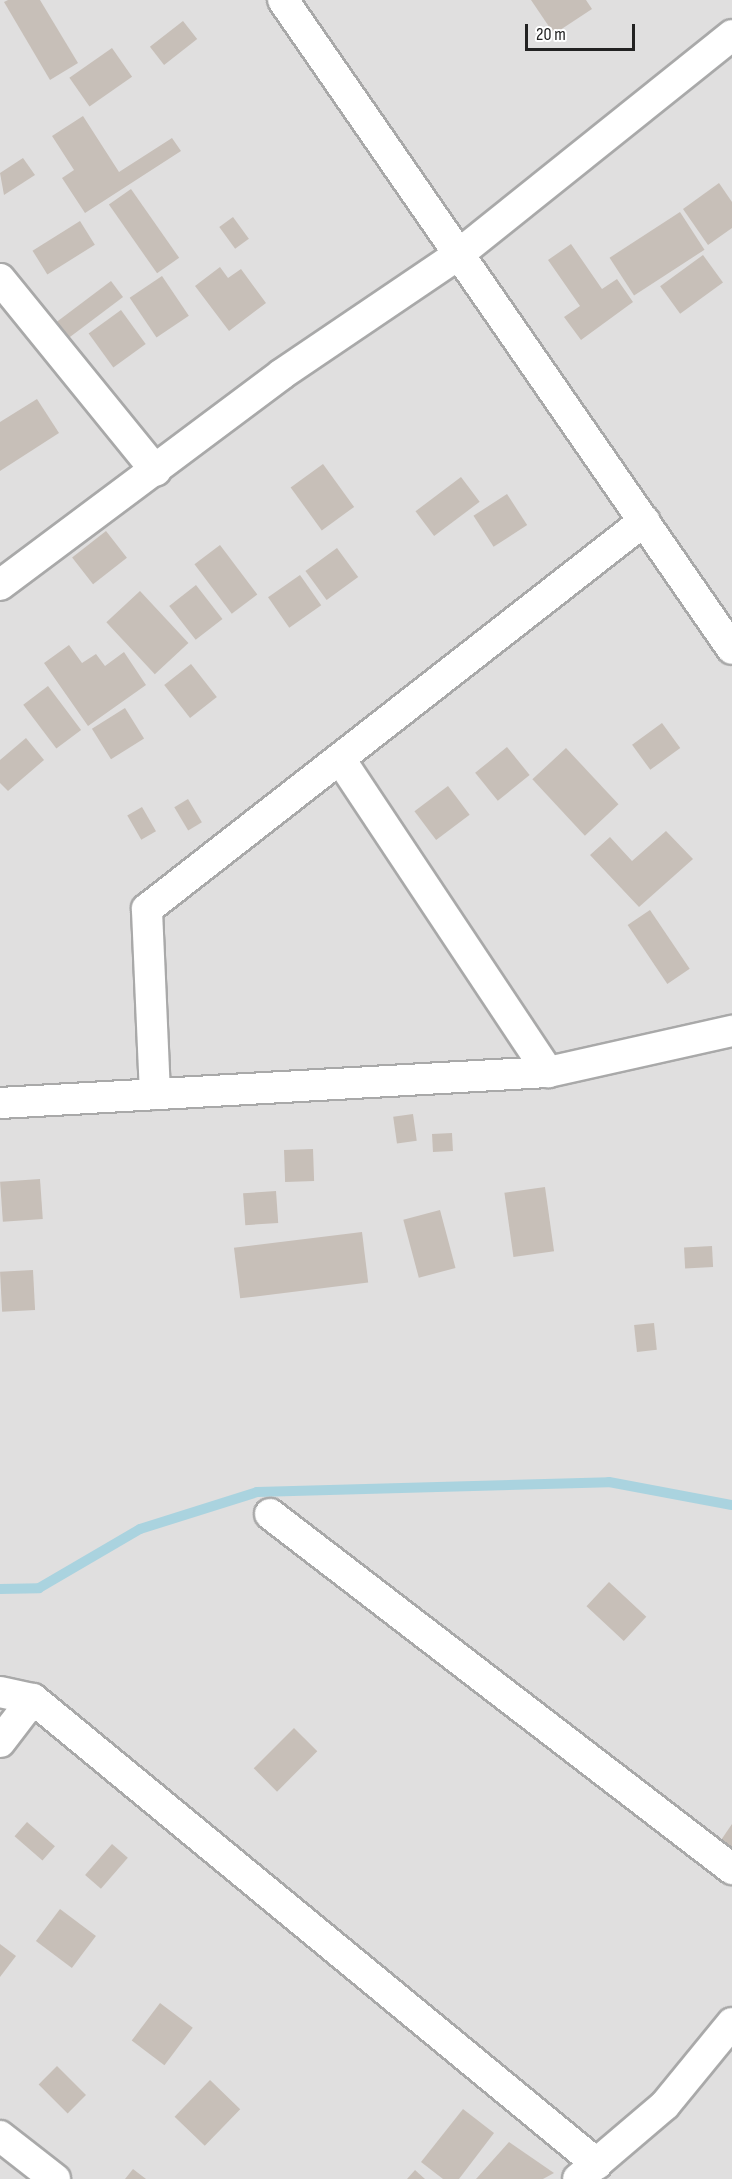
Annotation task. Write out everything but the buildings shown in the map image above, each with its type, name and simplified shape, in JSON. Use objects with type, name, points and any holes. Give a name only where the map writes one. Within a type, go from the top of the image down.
[{"type":"street","points":[[283,0],[732,649]]},
{"type":"street","points":[[0,585],[156,471],[282,374],[459,254],[732,35]]},
{"type":"street","points":[[0,279],[156,471]]},
{"type":"street","points":[[154,1094],[147,909],[644,521]]},
{"type":"street","points":[[340,759],[548,1072]]},
{"type":"street","points":[[0,1103],[548,1072],[732,1031]]},
{"type":"street","points":[[270,1514],[732,1869]]},
{"type":"street","points":[[0,1692],[33,1699],[588,2172],[665,2105],[732,2023]]},
{"type":"street","points":[[0,1742],[33,1699]]},
{"type":"street","points":[[0,2136],[55,2179]]},
{"type":"shaded area","points":[[0,0],[732,0],[732,2179],[0,2179]]},
{"type":"waterway","points":[[0,1589],[39,1588],[140,1529],[257,1492],[609,1482],[732,1505]]}]
